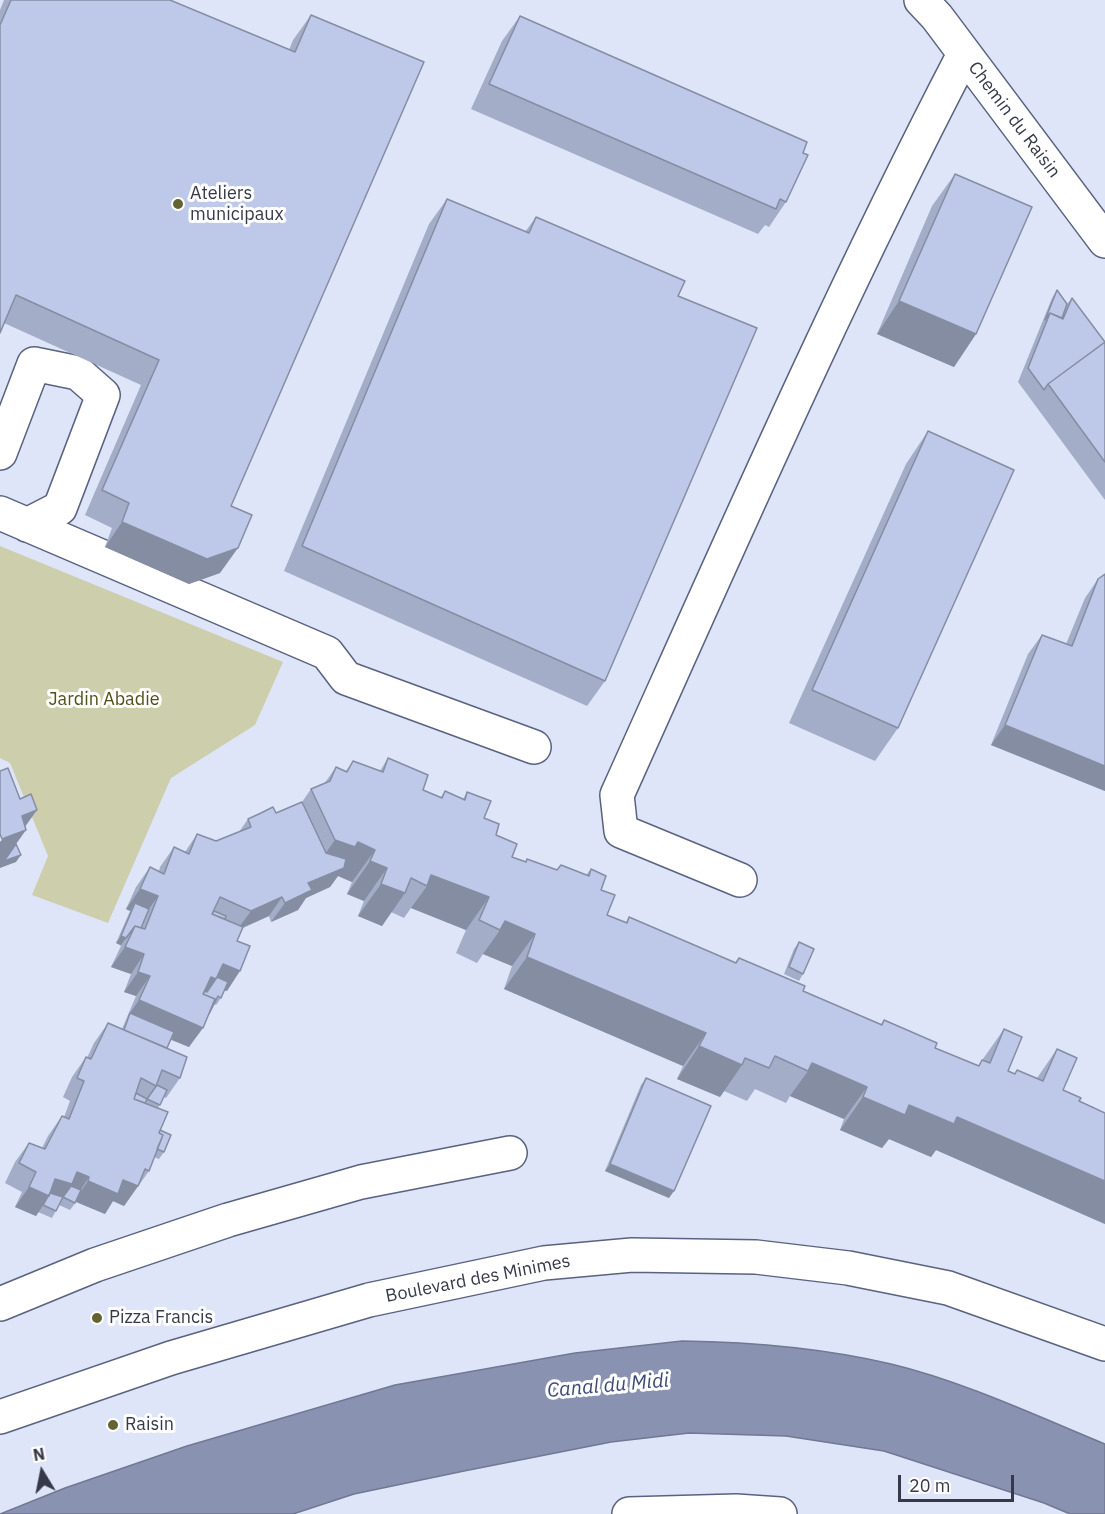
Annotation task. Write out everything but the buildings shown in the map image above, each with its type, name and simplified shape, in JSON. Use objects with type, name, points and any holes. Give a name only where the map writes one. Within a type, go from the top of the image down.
[{"type":"main road","name":"Chemin du Raisin","points":[[921,0],[937,17],[1105,241]]},
{"type":"main road","points":[[740,880],[621,831],[617,795],[783,424],[964,54]]},
{"type":"main road","points":[[0,453],[34,364],[78,373],[103,395],[60,508],[14,519]]},
{"type":"main road","points":[[14,519],[327,653],[346,678],[534,747]]},
{"type":"main road","points":[[0,1304],[95,1265],[228,1220],[361,1182],[510,1153]]},
{"type":"main road","name":"Boulevard des Minimes","points":[[0,1417],[171,1358],[369,1300],[544,1263],[632,1255],[756,1257],[848,1268],[948,1288],[1105,1344]]},
{"type":"main road","points":[[629,1514],[736,1512],[780,1514]]},
{"type":"green space","name":"Jardin Abadie","points":[[0,546],[283,662],[255,725],[171,778],[108,923],[32,895],[48,856],[10,763],[0,758]]},
{"type":"water","name":"Canal du Midi","points":[[682,1341],[787,1347],[865,1358],[918,1371],[972,1389],[1026,1411],[1105,1444],[1105,1514],[1070,1514],[1044,1503],[884,1451],[786,1436],[689,1433],[611,1442],[464,1471],[354,1494],[293,1514],[0,1514],[65,1488],[187,1446],[395,1385],[575,1353]]},
{"type":"place","name":"Ateliers municipaux","points":[[178,204]]},
{"type":"place","name":"Pizza Francis","points":[[97,1318]]},
{"type":"place","name":"Raisin","points":[[113,1425]]}]
